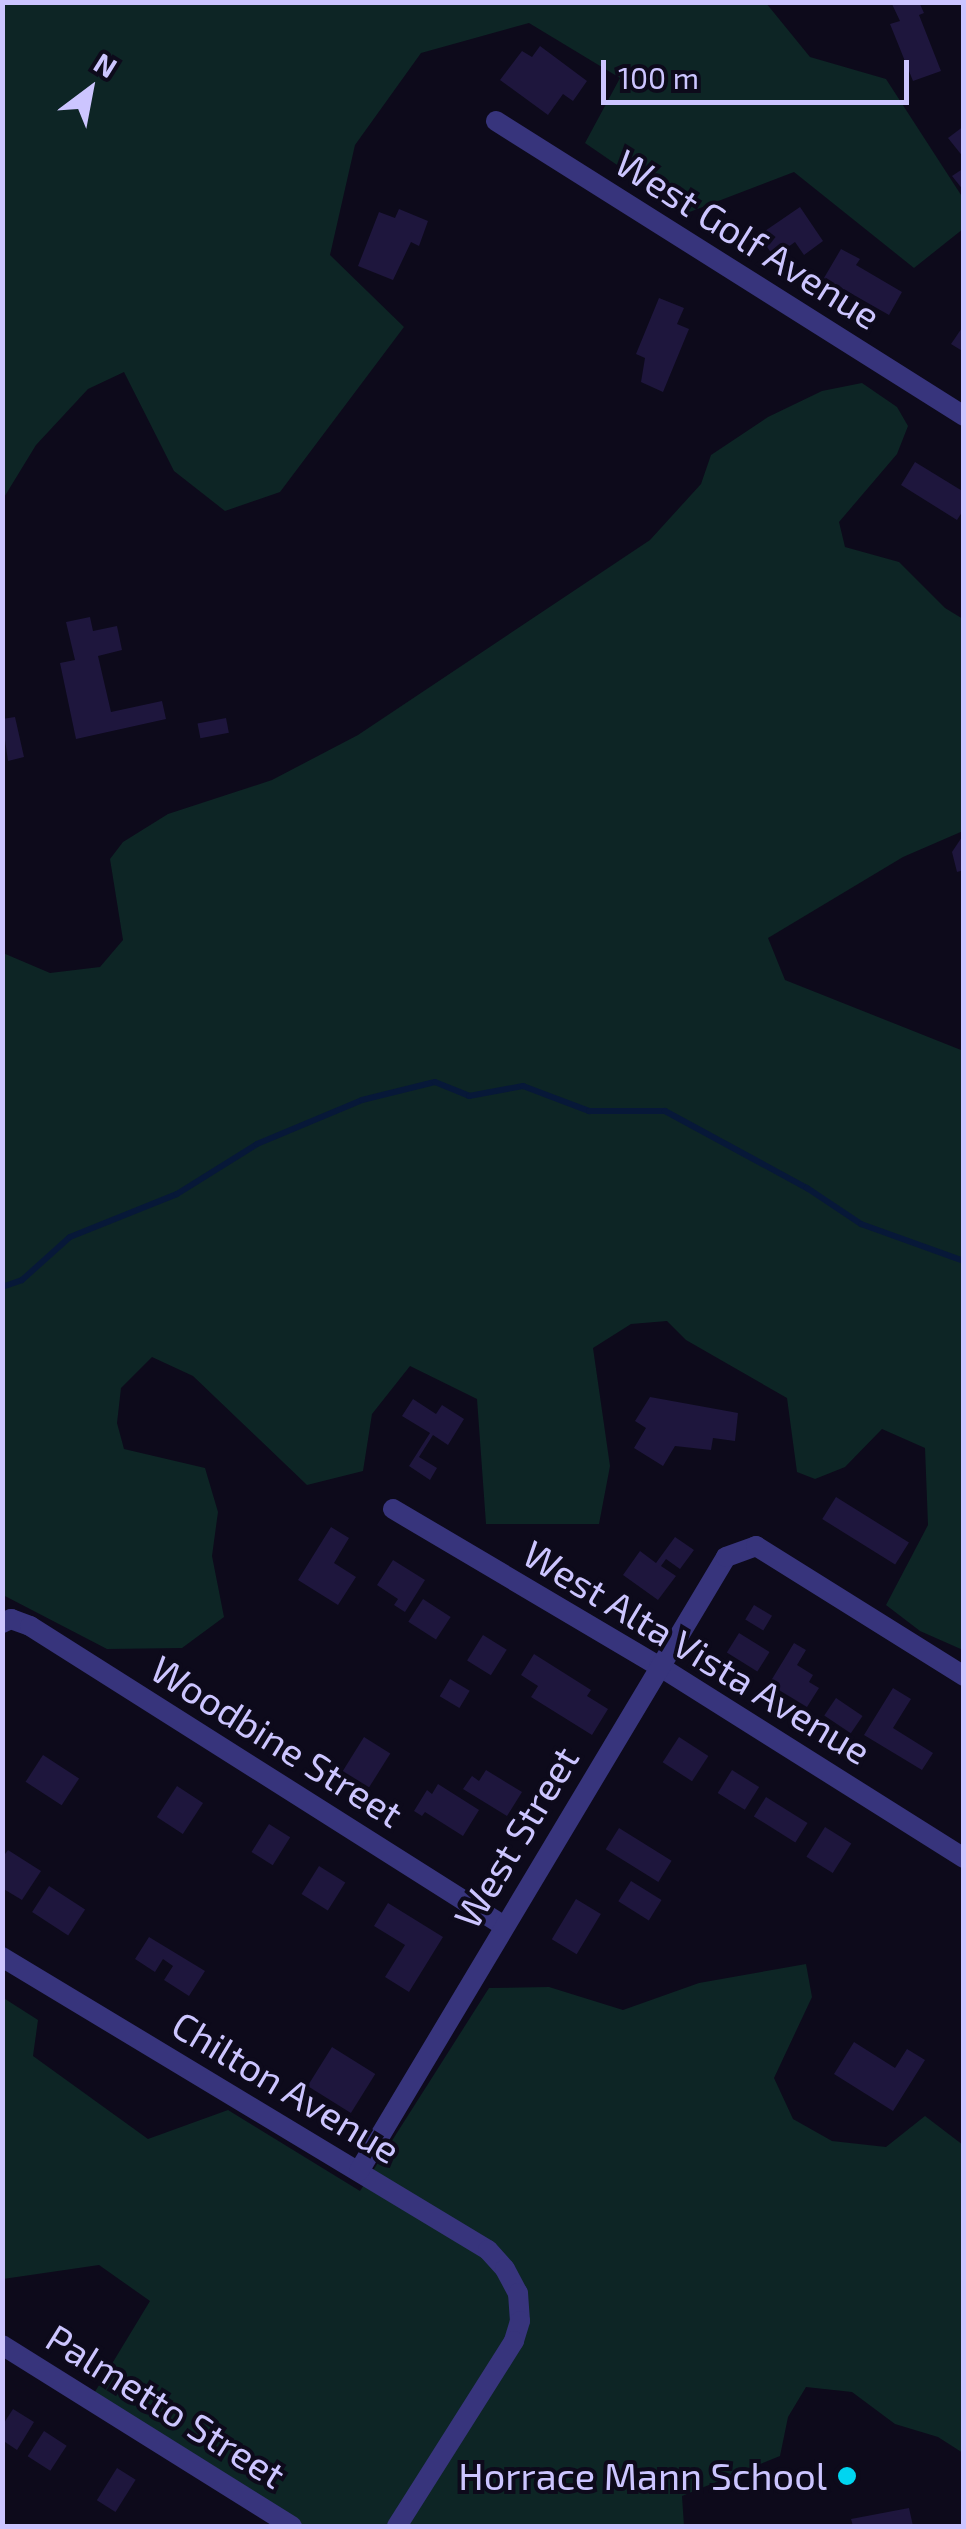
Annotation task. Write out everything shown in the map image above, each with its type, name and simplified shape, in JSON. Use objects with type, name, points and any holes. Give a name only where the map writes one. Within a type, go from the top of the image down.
[{"type":"street","name":"West Golf Avenue","points":[[496,121],[964,416]]},
{"type":"street","name":"West Alta Vista Avenue","points":[[392,1509],[659,1666],[964,1858]]},
{"type":"street","name":"West Street","points":[[359,2170],[726,1557],[756,1546],[964,1676]]},
{"type":"street","name":"Woodbine Street","points":[[7,1621],[30,1626],[504,1926]]},
{"type":"street","name":"Chilton Avenue","points":[[2,1957],[488,2250],[518,2293],[520,2321],[514,2340],[397,2526]]},
{"type":"street","name":"Palmetto Street","points":[[2,2345],[292,2526]]},
{"type":"green space","points":[[3,2],[766,3],[810,57],[886,79],[963,198],[963,229],[914,268],[794,172],[687,213],[585,143],[620,78],[529,23],[421,53],[355,145],[330,255],[404,327],[280,492],[225,511],[174,471],[124,372],[88,389],[36,445],[3,499]]},
{"type":"green space","points":[[862,383],[897,407],[908,426],[897,454],[839,522],[845,547],[899,562],[945,608],[963,619],[963,831],[903,857],[768,938],[785,980],[961,1050],[963,1047],[963,1650],[920,1631],[886,1605],[928,1525],[925,1448],[882,1429],[845,1467],[815,1479],[797,1472],[787,1398],[686,1340],[667,1321],[631,1324],[593,1348],[610,1466],[599,1524],[486,1524],[477,1399],[410,1366],[372,1414],[363,1471],[307,1485],[193,1376],[152,1357],[121,1388],[117,1423],[124,1449],[205,1468],[218,1512],[212,1556],[224,1617],[182,1648],[107,1649],[3,1595],[3,953],[50,973],[100,967],[123,940],[110,859],[123,842],[168,814],[272,780],[358,735],[650,540],[701,484],[711,455],[768,417],[822,391]]},
{"type":"green space","points":[[806,1964],[812,1997],[774,2078],[793,2119],[832,2141],[886,2147],[925,2116],[963,2145],[963,2453],[938,2437],[895,2424],[852,2392],[806,2387],[788,2417],[780,2456],[682,2496],[684,2526],[292,2526],[90,2400],[150,2301],[99,2265],[3,2279],[2,1997],[38,2020],[33,2056],[148,2139],[228,2110],[360,2191],[489,1988],[549,1987],[623,2010],[699,1983]]},
{"type":"building","points":[[891,2],[919,2],[924,13],[919,15],[941,71],[913,81],[890,24],[900,21]]},
{"type":"building","points":[[540,46],[587,81],[573,101],[563,94],[548,115],[500,80],[522,51],[532,57]]},
{"type":"building","points":[[964,126],[964,158],[948,138]]},
{"type":"building","points":[[964,168],[964,191],[952,176]]},
{"type":"building","points":[[800,207],[823,241],[804,255],[795,242],[774,257],[759,235]]},
{"type":"building","points":[[399,209],[428,221],[419,246],[411,242],[393,280],[358,266],[379,212],[395,218]]},
{"type":"building","points":[[841,249],[860,259],[856,265],[902,292],[889,315],[824,278]]},
{"type":"building","points":[[659,298],[684,308],[677,324],[689,329],[663,392],[641,382],[645,358],[636,354]]},
{"type":"building","points":[[964,325],[964,352],[951,344]]},
{"type":"building","points":[[915,462],[964,492],[964,509],[957,520],[901,485]]},
{"type":"building","points":[[90,617],[93,631],[117,626],[122,650],[98,656],[111,712],[162,701],[166,719],[76,739],[60,663],[75,660],[66,622]]},
{"type":"building","points":[[15,717],[24,757],[8,761],[2,719]]},
{"type":"building","points":[[226,718],[229,733],[200,738],[198,724]]},
{"type":"building","points":[[964,834],[964,870],[957,872],[952,852]]},
{"type":"building","points":[[650,1397],[738,1413],[735,1441],[713,1438],[711,1450],[675,1446],[663,1466],[634,1448],[646,1428],[635,1421]]},
{"type":"building","points":[[413,1399],[436,1414],[442,1405],[464,1419],[448,1445],[433,1435],[419,1457],[437,1468],[430,1480],[409,1466],[430,1433],[402,1416]]},
{"type":"building","points":[[836,1497],[909,1543],[895,1565],[822,1519]]},
{"type":"building","points":[[331,1527],[349,1538],[334,1563],[356,1577],[338,1605],[298,1580]]},
{"type":"building","points":[[675,1537],[694,1550],[680,1569],[666,1559],[661,1566],[676,1576],[658,1600],[623,1575],[640,1551],[656,1563]]},
{"type":"building","points":[[393,1560],[425,1580],[405,1612],[394,1605],[398,1599],[377,1585]]},
{"type":"building","points":[[423,1599],[451,1617],[436,1640],[408,1622]]},
{"type":"building","points":[[754,1605],[772,1616],[763,1630],[745,1620]]},
{"type":"building","points":[[739,1633],[770,1652],[757,1672],[727,1653]]},
{"type":"building","points":[[483,1635],[507,1650],[491,1675],[467,1660]]},
{"type":"building","points":[[794,1643],[806,1650],[797,1665],[813,1675],[809,1682],[819,1688],[807,1707],[769,1684]]},
{"type":"building","points":[[534,1654],[591,1690],[587,1696],[608,1709],[592,1735],[531,1697],[538,1686],[521,1675]]},
{"type":"building","points":[[450,1679],[470,1691],[459,1708],[440,1696]]},
{"type":"building","points":[[893,1688],[911,1699],[893,1728],[933,1753],[922,1770],[864,1735]]},
{"type":"building","points":[[836,1698],[863,1716],[851,1733],[824,1715]]},
{"type":"building","points":[[364,1737],[390,1753],[369,1787],[343,1771]]},
{"type":"building","points":[[679,1737],[708,1756],[692,1781],[663,1762]]},
{"type":"building","points":[[43,1755],[79,1778],[62,1805],[26,1782]]},
{"type":"building","points":[[486,1770],[522,1792],[507,1816],[463,1789],[472,1776],[479,1781]]},
{"type":"building","points":[[732,1770],[759,1787],[745,1810],[718,1793]]},
{"type":"building","points":[[438,1784],[479,1810],[463,1836],[425,1812],[422,1816],[414,1811],[427,1790],[432,1794]]},
{"type":"building","points":[[177,1786],[203,1803],[183,1834],[157,1817]]},
{"type":"building","points":[[766,1797],[808,1823],[795,1842],[754,1817]]},
{"type":"building","points":[[269,1824],[290,1837],[273,1865],[252,1852]]},
{"type":"building","points":[[825,1827],[851,1843],[833,1873],[806,1857]]},
{"type":"building","points":[[619,1828],[672,1861],[658,1882],[606,1849]]},
{"type":"building","points":[[8,1850],[41,1871],[22,1900],[2,1888],[2,1858]]},
{"type":"building","points":[[319,1866],[345,1882],[328,1910],[302,1894]]},
{"type":"building","points":[[631,1881],[662,1900],[649,1920],[618,1901]]},
{"type":"building","points":[[49,1886],[85,1909],[68,1935],[32,1912]]},
{"type":"building","points":[[576,1899],[601,1914],[577,1954],[552,1939]]},
{"type":"building","points":[[388,1903],[443,1937],[409,1992],[385,1977],[405,1945],[374,1926]]},
{"type":"building","points":[[149,1937],[205,1971],[189,1996],[164,1980],[173,1966],[163,1959],[155,1972],[135,1959]]},
{"type":"building","points":[[854,2042],[895,2068],[907,2049],[925,2060],[893,2111],[834,2074]]},
{"type":"building","points":[[332,2047],[375,2074],[351,2113],[308,2086]]},
{"type":"building","points":[[13,2409],[34,2422],[17,2450],[2,2440],[2,2426]]},
{"type":"building","points":[[44,2431],[67,2446],[50,2471],[28,2456]]},
{"type":"building","points":[[117,2468],[136,2480],[116,2512],[97,2500]]},
{"type":"building","points":[[909,2508],[913,2526],[853,2526],[851,2519]]},
{"type":"waterway","points":[[2,1287],[22,1280],[70,1237],[177,1194],[257,1144],[362,1100],[435,1082],[469,1096],[523,1086],[589,1111],[665,1111],[807,1188],[861,1224],[964,1261]]},
{"type":"place","name":"Horrace Mann School","points":[[847,2476]]}]
